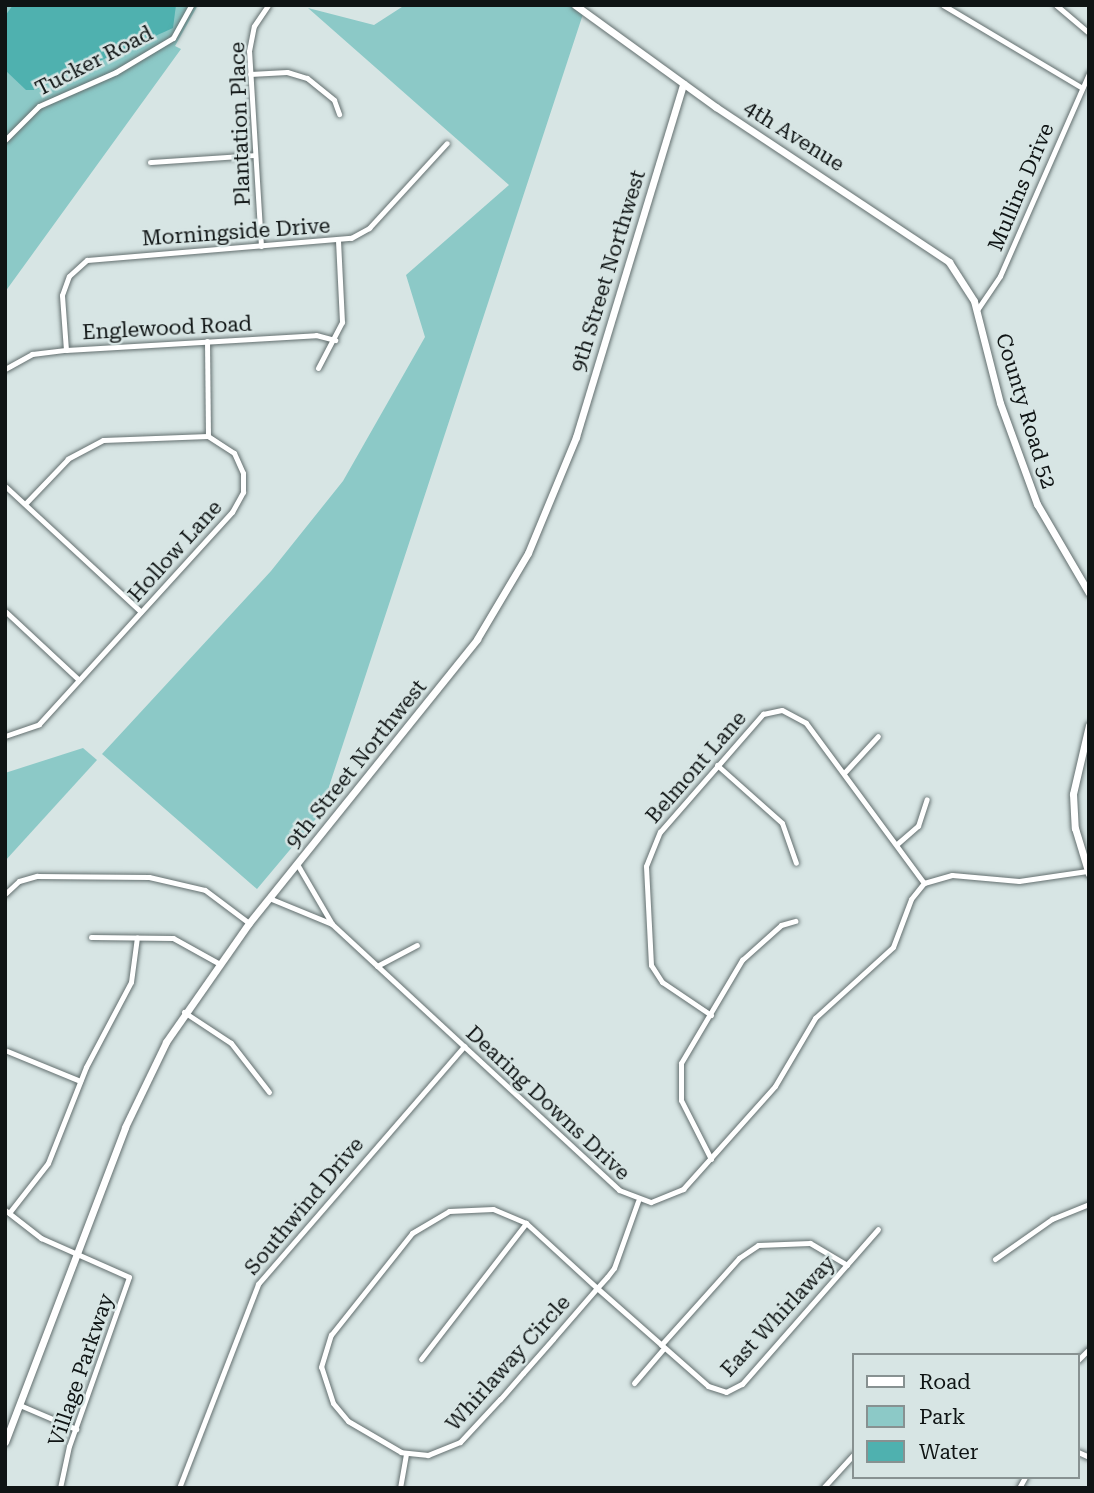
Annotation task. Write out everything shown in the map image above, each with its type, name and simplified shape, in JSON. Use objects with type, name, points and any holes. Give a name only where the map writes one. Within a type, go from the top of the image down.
[{"type":"street","name":"Tucker Road","points":[[5,141],[39,106],[116,72],[173,38],[191,5]]},
{"type":"street","name":"Plantation Place","points":[[261,246],[250,74],[252,34],[268,5]]},
{"type":"street","name":"4th Avenue","points":[[575,5],[683,84],[935,249],[958,273],[977,310]]},
{"type":"street","points":[[943,5],[1082,88]]},
{"type":"street","points":[[1056,5],[1089,33]]},
{"type":"street","points":[[250,74],[287,72],[307,78],[334,100],[339,114]]},
{"type":"street","name":"Mullins Drive","points":[[977,310],[1000,276],[1089,73]]},
{"type":"street","name":"9th Street Northwest","points":[[5,1442],[22,1406],[142,1089],[184,1012],[249,923],[469,649],[528,553],[576,437],[683,84]]},
{"type":"street","name":"Morningside Drive","points":[[66,349],[62,295],[69,276],[87,260],[338,241],[369,228],[447,143]]},
{"type":"street","points":[[150,162],[255,155]]},
{"type":"street","points":[[318,368],[335,340],[342,318],[338,241]]},
{"type":"street","name":"County Road 52","points":[[977,310],[1026,478],[1089,593]]},
{"type":"street","name":"Englewood Road","points":[[5,369],[32,354],[66,349],[316,335],[335,340]]},
{"type":"street","points":[[25,504],[68,459],[96,443],[208,436],[207,341]]},
{"type":"street","name":"Hollow Lane","points":[[5,736],[36,727],[241,498],[240,463],[222,443],[208,436]]},
{"type":"street","points":[[5,486],[141,612]]},
{"type":"street","points":[[5,611],[79,680]]},
{"type":"street","name":"Belmont Lane","points":[[711,1015],[654,972],[648,949],[645,879],[660,832],[759,718],[782,710],[806,723],[924,883]]},
{"type":"street","points":[[924,883],[952,875],[1019,881],[1088,873],[1075,828],[1073,794],[1089,725]]},
{"type":"street","points":[[844,773],[878,736]]},
{"type":"street","points":[[717,765],[782,823],[796,863]]},
{"type":"street","points":[[897,844],[918,826],[928,799]]},
{"type":"street","name":"Dearing Downs Drive","points":[[297,864],[332,924],[598,1171],[638,1201],[672,1197],[711,1159],[780,1079],[815,1018],[892,947],[911,900],[924,883]]},
{"type":"street","points":[[5,894],[19,881],[37,876],[149,877],[205,890],[249,923]]},
{"type":"street","name":"Dearing Downs Drive","points":[[269,898],[332,924]]},
{"type":"street","points":[[711,1159],[679,1086],[686,1052],[748,953],[781,925],[795,921]]},
{"type":"street","points":[[91,937],[180,940],[218,963]]},
{"type":"street","points":[[78,1254],[41,1238],[7,1211],[48,1163],[79,1081],[131,982],[137,937]]},
{"type":"street","points":[[377,965],[417,945]]},
{"type":"street","points":[[184,1012],[230,1043],[268,1092]]},
{"type":"street","name":"Southwind Drive","points":[[179,1488],[258,1284],[464,1046]]},
{"type":"street","points":[[7,1051],[79,1081]]},
{"type":"street","name":"Whirlaway Circle","points":[[597,1288],[526,1223],[476,1207],[429,1220],[378,1271],[327,1342],[322,1374],[332,1403],[374,1440],[406,1454],[434,1454],[465,1437],[597,1288],[625,1250],[638,1201]]},
{"type":"street","points":[[995,1259],[1052,1219],[1089,1205]]},
{"type":"street","points":[[421,1359],[526,1223]]},
{"type":"street","name":"East Whirlaway","points":[[597,1288],[713,1389],[734,1389],[878,1229]]},
{"type":"street","points":[[634,1383],[739,1258],[758,1245],[810,1243],[847,1265]]},
{"type":"street","name":"Village Parkway","points":[[60,1488],[76,1429],[129,1277],[78,1254]]},
{"type":"street","points":[[22,1406],[76,1429]]},
{"type":"street","points":[[400,1488],[406,1454]]},
{"type":"street","points":[[824,1488],[852,1456]]},
{"type":"green space","points":[[5,5],[198,5],[175,46],[181,49],[5,292]]},
{"type":"green space","points":[[405,5],[570,5],[583,14],[320,814],[257,889],[102,754],[271,571],[343,481],[425,337],[406,275],[509,185],[308,8],[374,25]]},
{"type":"green space","points":[[83,748],[97,760],[5,861],[5,773]]},
{"type":"water","points":[[13,5],[176,5],[173,28],[35,90],[26,90],[5,70],[5,16]]}]
